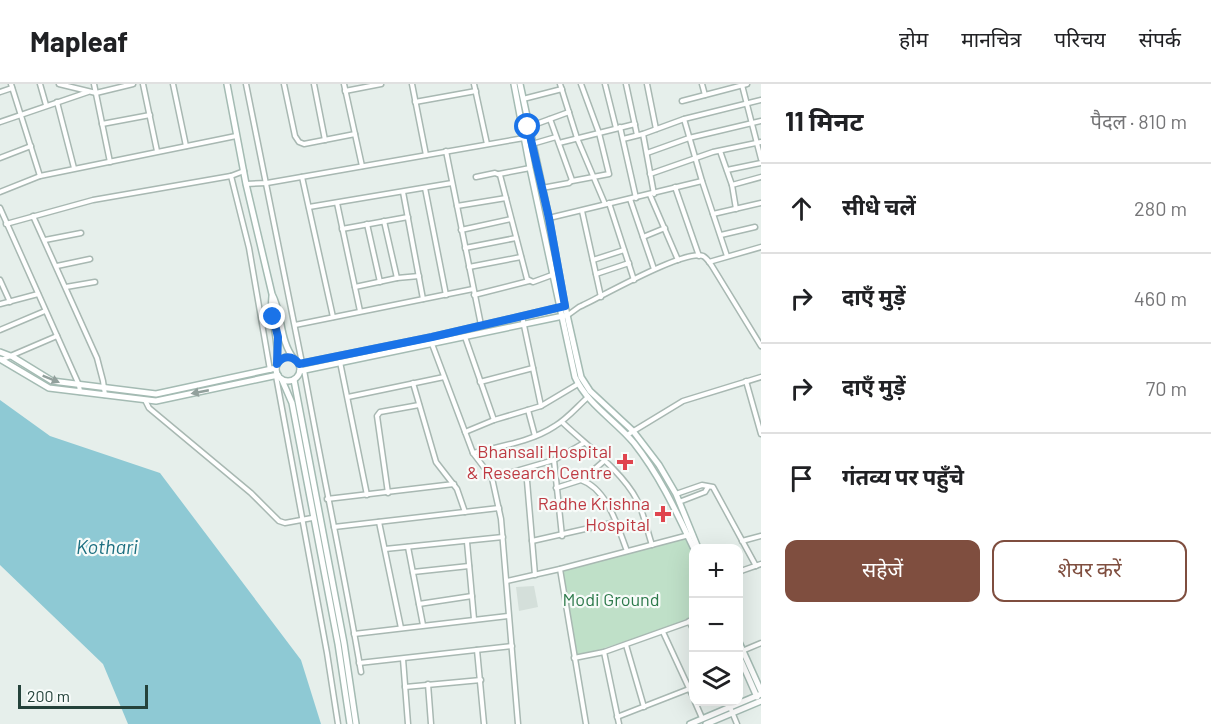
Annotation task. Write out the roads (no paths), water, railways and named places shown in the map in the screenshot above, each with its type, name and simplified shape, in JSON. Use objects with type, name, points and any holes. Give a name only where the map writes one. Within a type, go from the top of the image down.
[{"type":"main road","points":[[227,84],[246,184],[272,294],[277,304],[285,346],[301,367]]},
{"type":"main road","points":[[514,84],[552,275],[562,307]]},
{"type":"main road","points":[[520,84],[549,218],[562,307],[578,384],[588,398],[630,433],[655,470],[695,544]]},
{"type":"main road","points":[[272,294],[271,303],[278,337],[274,367],[292,404],[317,507],[344,643],[356,724]]},
{"type":"main road","points":[[350,724],[338,644],[312,518],[294,380],[301,367],[562,307]]},
{"type":"main road","points":[[301,367],[340,362],[564,316]]},
{"type":"main road","points":[[564,316],[584,382],[659,465],[676,494],[692,544]]},
{"type":"main road","points":[[0,352],[11,356],[52,381],[156,394],[274,367],[284,358],[294,358]]},
{"type":"main road","points":[[0,359],[49,388],[156,401],[279,377],[288,381],[294,380]]},
{"type":"main road","points":[[690,724],[704,722],[760,698],[743,660]]},
{"type":"street","points":[[40,84],[46,105]]},
{"type":"street","points":[[58,84],[96,93],[133,84]]},
{"type":"street","points":[[94,84],[110,162]]},
{"type":"street","points":[[143,84],[157,151]]},
{"type":"street","points":[[173,84],[186,146]]},
{"type":"street","points":[[246,84],[295,325],[301,367],[361,672]]},
{"type":"street","points":[[284,84],[297,139],[304,144],[355,134]]},
{"type":"street","points":[[314,84],[325,140]]},
{"type":"street","points":[[344,84],[362,166]]},
{"type":"street","points":[[345,91],[381,84]]},
{"type":"street","points":[[412,84],[426,155]]},
{"type":"street","points":[[474,84],[488,144]]},
{"type":"street","points":[[542,188],[609,174],[599,133],[581,84]]},
{"type":"street","points":[[612,84],[605,85],[623,139],[636,198]]},
{"type":"street","points":[[626,84],[637,135]]},
{"type":"street","points":[[647,84],[656,129]]},
{"type":"street","points":[[702,84],[705,95]]},
{"type":"street","points":[[682,100],[745,85],[747,104],[759,142],[761,161],[727,170]]},
{"type":"street","points":[[0,92],[12,86],[40,176]]},
{"type":"street","points":[[523,99],[561,86],[576,138],[607,204],[634,280]]},
{"type":"street","points":[[416,102],[476,91]]},
{"type":"street","points":[[0,122],[88,92]]},
{"type":"street","points":[[623,139],[684,119],[761,100]]},
{"type":"street","points":[[57,102],[74,168]]},
{"type":"street","points":[[528,127],[569,112]]},
{"type":"street","points":[[102,124],[150,115]]},
{"type":"street","points":[[550,119],[572,181]]},
{"type":"street","points":[[684,119],[694,158],[727,256]]},
{"type":"street","points":[[646,153],[689,138],[761,121]]},
{"type":"street","points":[[558,143],[635,124]]},
{"type":"street","points":[[643,134],[652,194],[678,260]]},
{"type":"street","points":[[0,192],[40,176],[236,136]]},
{"type":"street","points":[[532,144],[556,136]]},
{"type":"street","points":[[246,184],[267,183],[524,138]]},
{"type":"street","points":[[650,174],[694,158],[759,142]]},
{"type":"street","points":[[0,158],[31,146]]},
{"type":"street","points":[[446,151],[482,325]]},
{"type":"street","points":[[720,151],[732,185],[736,209]]},
{"type":"street","points":[[476,177],[530,168]]},
{"type":"street","points":[[6,224],[93,200],[231,176],[244,171]]},
{"type":"street","points":[[498,174],[529,281]]},
{"type":"street","points":[[231,176],[274,367]]},
{"type":"street","points":[[302,177],[333,317]]},
{"type":"street","points":[[732,185],[761,177]]},
{"type":"street","points":[[549,218],[702,181]]},
{"type":"street","points":[[309,207],[452,183]]},
{"type":"street","points":[[675,187],[699,256]]},
{"type":"street","points":[[425,188],[446,295]]},
{"type":"street","points":[[404,192],[423,299]]},
{"type":"street","points":[[457,206],[506,198]]},
{"type":"street","points":[[630,199],[654,269]]},
{"type":"street","points":[[337,203],[360,311]]},
{"type":"street","points":[[713,214],[761,203]]},
{"type":"street","points":[[0,208],[79,385],[80,392]]},
{"type":"street","points":[[582,211],[601,297]]},
{"type":"street","points":[[33,216],[97,358],[105,395]]},
{"type":"street","points":[[342,229],[408,217]]},
{"type":"street","points":[[461,230],[511,219]]},
{"type":"street","points":[[384,221],[397,278]]},
{"type":"street","points":[[368,224],[380,282]]},
{"type":"street","points":[[721,235],[755,227]]},
{"type":"street","points":[[643,237],[664,228]]},
{"type":"street","points":[[45,240],[81,232]]},
{"type":"street","points":[[465,248],[516,238]]},
{"type":"street","points":[[709,261],[761,247]]},
{"type":"street","points":[[593,260],[624,250]]},
{"type":"street","points":[[564,316],[654,269],[678,260],[699,256],[709,261],[761,346]]},
{"type":"street","points":[[469,267],[521,257]]},
{"type":"street","points":[[57,266],[90,259]]},
{"type":"street","points":[[596,274],[629,263]]},
{"type":"street","points":[[474,295],[529,281],[533,282],[552,275]]},
{"type":"street","points":[[355,287],[419,276]]},
{"type":"street","points":[[0,280],[10,302]]},
{"type":"street","points":[[66,287],[95,282]]},
{"type":"street","points":[[295,325],[473,289]]},
{"type":"street","points":[[0,304],[38,294]]},
{"type":"street","points":[[562,307],[579,307]]},
{"type":"street","points":[[0,330],[45,311]]},
{"type":"street","points":[[522,316],[541,406]]},
{"type":"street","points":[[0,359],[57,336]]},
{"type":"street","points":[[465,337],[494,420]]},
{"type":"street","points":[[432,344],[473,453],[492,478],[499,508],[518,724]]},
{"type":"street","points":[[340,362],[367,495]]},
{"type":"street","points":[[480,382],[533,368]]},
{"type":"street","points":[[279,377],[338,724]]},
{"type":"street","points":[[347,397],[444,377]]},
{"type":"street","points":[[630,433],[683,401],[761,377]]},
{"type":"street","points":[[746,381],[761,434]]},
{"type":"street","points":[[413,383],[436,462],[454,484],[465,512]]},
{"type":"street","points":[[465,432],[494,420],[541,406],[578,384]]},
{"type":"street","points":[[473,453],[535,436],[562,422],[588,398]]},
{"type":"street","points":[[145,400],[149,408],[259,499],[279,521],[285,523],[312,518]]},
{"type":"street","points":[[388,492],[377,416],[380,411],[419,405]]},
{"type":"street","points":[[528,410],[535,436]]},
{"type":"street","points":[[562,422],[627,486],[636,499],[652,544]]},
{"type":"street","points":[[492,478],[554,460],[584,442]]},
{"type":"street","points":[[554,460],[562,536]]},
{"type":"street","points":[[556,488],[581,480],[604,461]]},
{"type":"street","points":[[526,469],[535,575]]},
{"type":"street","points":[[581,480],[594,488],[608,505],[627,551]]},
{"type":"street","points":[[327,499],[454,484]]},
{"type":"street","points":[[676,494],[702,485],[714,489],[742,541],[758,565],[743,570]]},
{"type":"street","points":[[679,502],[705,492],[708,487]]},
{"type":"street","points":[[317,507],[328,505]]},
{"type":"street","points":[[334,527],[499,508]]},
{"type":"street","points":[[532,541],[562,536],[616,521]]},
{"type":"street","points":[[379,522],[401,628]]},
{"type":"street","points":[[507,581],[690,535]]},
{"type":"street","points":[[742,541],[761,536]]},
{"type":"street","points":[[385,549],[503,537]]},
{"type":"street","points":[[466,542],[474,620]]},
{"type":"street","points":[[408,547],[423,625]]},
{"type":"street","points":[[413,572],[469,566]]},
{"type":"street","points":[[560,569],[586,724]]},
{"type":"street","points":[[419,604],[472,596]]},
{"type":"street","points":[[354,634],[508,616]]},
{"type":"street","points":[[574,658],[604,652],[689,622]]},
{"type":"street","points":[[663,632],[689,684]]},
{"type":"street","points":[[742,652],[761,643]]},
{"type":"street","points":[[626,645],[644,707]]},
{"type":"street","points":[[360,663],[512,646]]},
{"type":"street","points":[[477,650],[484,724]]},
{"type":"street","points":[[604,652],[619,724]]},
{"type":"street","points":[[403,659],[408,724]]},
{"type":"street","points":[[405,687],[481,680]]},
{"type":"street","points":[[428,684],[431,724]]},
{"type":"street","points":[[617,717],[689,689]]},
{"type":"street","points":[[697,706],[704,722]]},
{"type":"street","points":[[731,710],[737,724]]},
{"type":"water","name":"Kothari","points":[[0,400],[50,436],[160,473],[301,660],[321,724],[128,724],[103,664],[0,565]]},
{"type":"place","name":"Bhansali Hospital & Research Centre","points":[[625,462]]},
{"type":"place","name":"Radhe Krishna Hospital","points":[[663,514]]},
{"type":"park label","name":"Modi Ground","points":[[611,600]]}]
